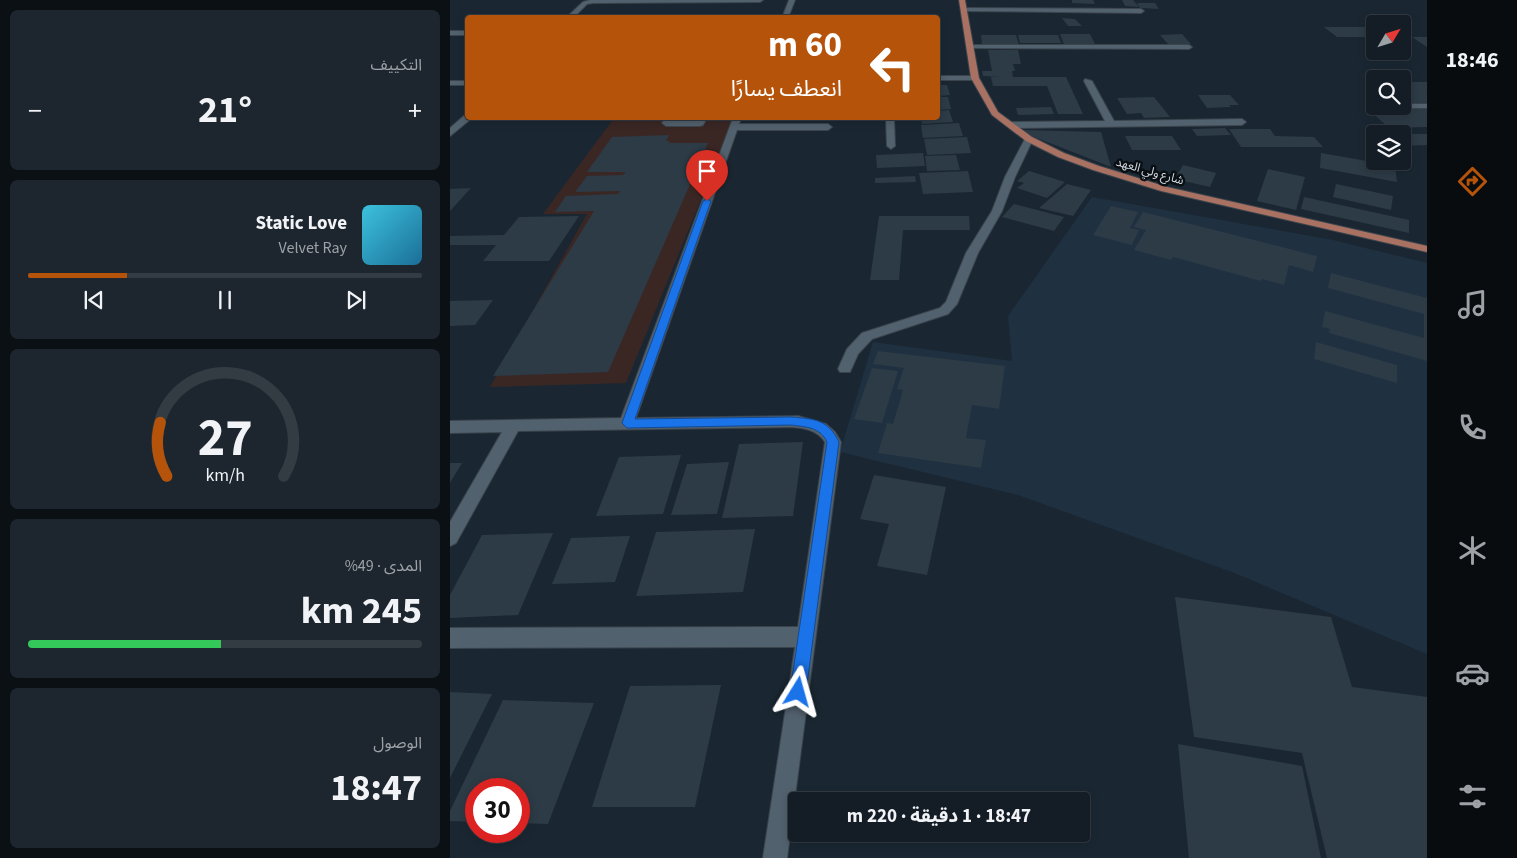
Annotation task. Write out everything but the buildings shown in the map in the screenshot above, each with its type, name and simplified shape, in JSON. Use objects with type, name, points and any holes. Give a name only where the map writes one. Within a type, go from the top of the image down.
[{"type":"main road","name":"شارع ولي العهد","points":[[962,0],[975,78],[995,113],[1029,139],[1061,155],[1096,168],[1164,189],[1427,250]]},
{"type":"street","points":[[572,15],[585,3],[593,1],[760,0]]},
{"type":"street","points":[[786,15],[792,0]]},
{"type":"street","points":[[965,10],[1142,11]]},
{"type":"street","points":[[450,34],[465,33]]},
{"type":"street","points":[[970,47],[1189,47]]},
{"type":"street","points":[[940,78],[975,78]]},
{"type":"street","points":[[1088,81],[1111,124]]},
{"type":"street","points":[[450,83],[465,83]]},
{"type":"street","points":[[1411,106],[1427,106]]},
{"type":"street","points":[[450,132],[465,120]]},
{"type":"street","points":[[668,120],[666,122],[700,123],[702,120]]},
{"type":"street","points":[[890,120],[891,146]]},
{"type":"street","points":[[627,423],[735,122],[828,127]]},
{"type":"street","points":[[1012,126],[1242,122]]},
{"type":"street","points":[[845,369],[852,352],[867,336],[944,311],[951,304],[972,253],[997,210],[1010,176],[1029,139]]},
{"type":"street","points":[[450,427],[791,421],[815,423],[829,433],[833,442],[775,858]]},
{"type":"street","points":[[450,538],[514,425]]},
{"type":"street","points":[[450,638],[806,637]]},
{"type":"shaded area","points":[[613,120],[733,120],[626,383],[490,387],[587,214],[543,214]]},
{"type":"shaded area","points":[[1092,197],[1333,240],[1427,263],[1427,654],[1232,572],[1018,495],[840,452],[873,342],[1012,361],[1008,316]]},
{"type":"route","points":[[707,201],[627,423],[791,421],[815,423],[829,433],[833,442],[798,692]]}]
